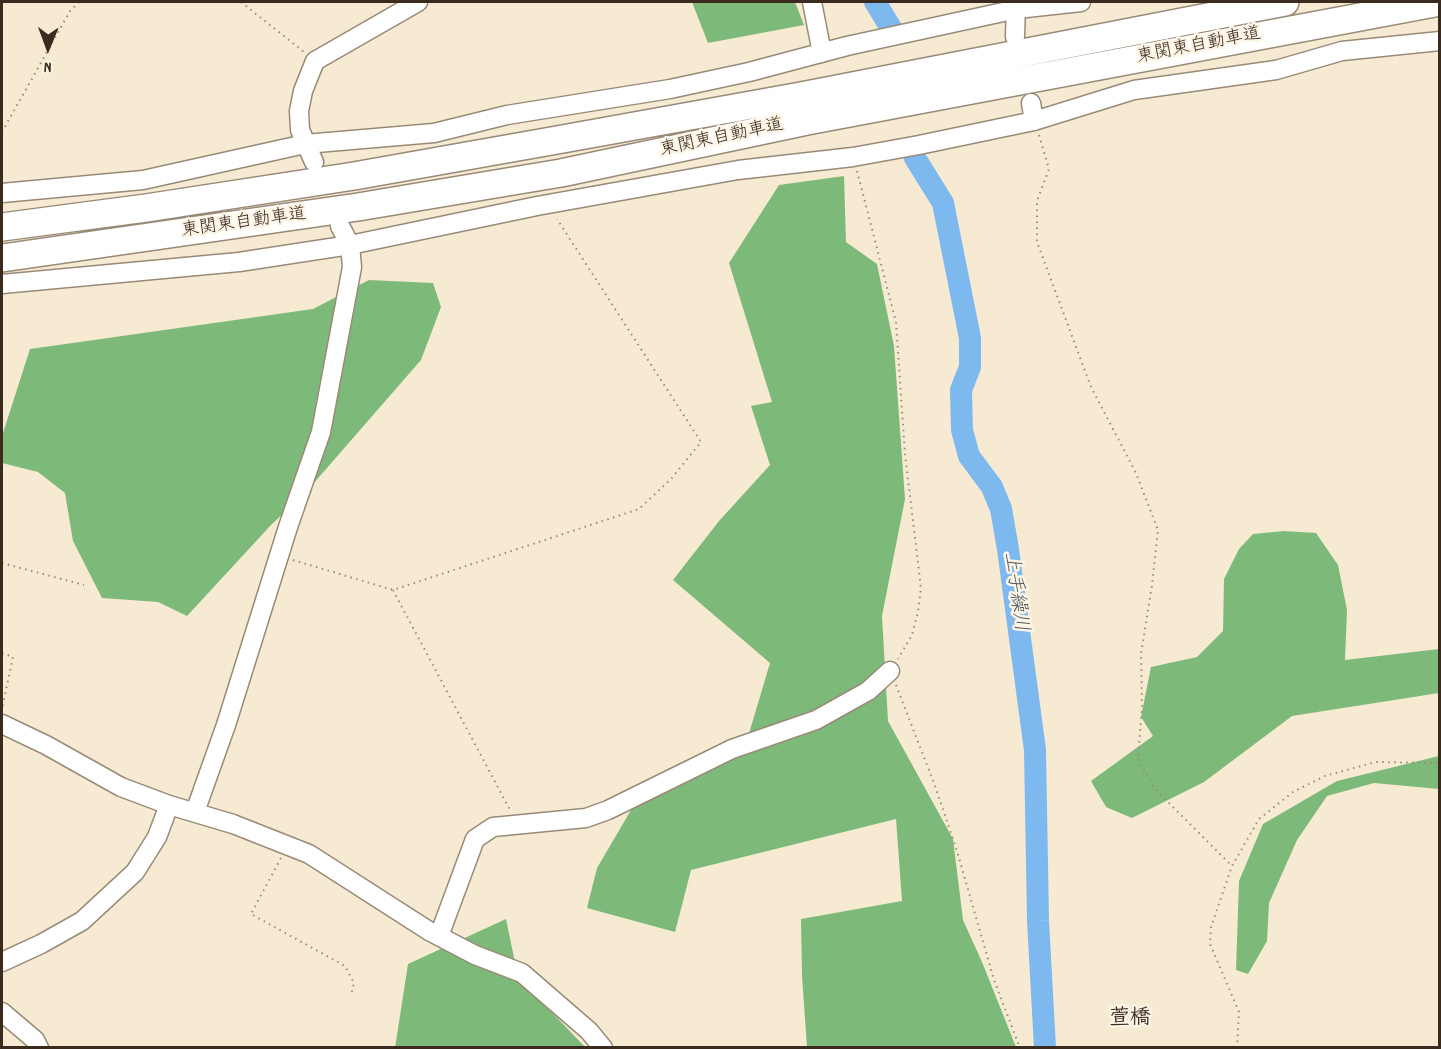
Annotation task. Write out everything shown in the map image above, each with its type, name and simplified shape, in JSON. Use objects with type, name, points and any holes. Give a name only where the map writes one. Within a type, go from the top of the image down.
[{"type":"highway","name":"東関東自動車道","points":[[2,227],[157,206],[466,156],[801,96],[1285,2]]},
{"type":"highway","name":"東関東自動車道","points":[[2,258],[358,207],[561,173],[807,121],[1440,2]]},
{"type":"street","points":[[314,162],[300,130],[299,111],[303,91],[315,61],[418,2]]},
{"type":"street","points":[[812,2],[822,53]]},
{"type":"street","points":[[2,193],[143,180],[305,144],[434,133],[507,115],[670,89],[749,72],[1016,5],[1081,2]]},
{"type":"street","points":[[1015,37],[1016,5]]},
{"type":"street","points":[[2,284],[239,262],[350,245],[547,204],[738,170],[853,157],[1032,112],[1134,90],[1276,70],[1342,51],[1440,41]]},
{"type":"street","points":[[195,812],[226,725],[321,432],[352,267],[350,245],[340,226]]},
{"type":"street","points":[[439,936],[475,839],[493,827],[586,818],[608,810],[732,749],[816,720],[868,691],[890,670]]},
{"type":"street","points":[[2,724],[46,745],[121,787],[169,805],[233,824],[309,854],[439,936],[475,955],[522,973],[589,1031],[603,1047]]},
{"type":"street","points":[[2,962],[82,921],[135,872],[157,837],[169,805]]},
{"type":"street","points":[[2,1012],[35,1040],[39,1047]]},
{"type":"path","points":[[2,132],[70,11],[79,2]]},
{"type":"path","points":[[241,2],[315,61]]},
{"type":"path","points":[[1032,112],[1049,169],[1037,201],[1036,242],[1091,387],[1136,473],[1158,530],[1141,654],[1142,705],[1137,761],[1155,789],[1232,866]]},
{"type":"path","points":[[853,157],[896,322],[904,454],[921,588],[912,635],[890,670],[934,783],[957,851],[994,980],[1020,1047]]},
{"type":"path","points":[[279,556],[393,590],[639,509],[671,479],[701,442],[547,204]]},
{"type":"path","points":[[2,563],[84,585]]},
{"type":"path","points":[[393,590],[518,825]]},
{"type":"path","points":[[2,653],[13,657],[2,709]]},
{"type":"path","points":[[1237,1047],[1239,1012],[1210,944],[1211,927],[1232,866],[1259,819],[1293,792],[1325,776],[1376,762],[1440,764]]},
{"type":"path","points":[[288,844],[251,914],[345,966],[354,983],[351,996]]},
{"type":"green space","points":[[692,2],[795,2],[804,25],[708,43]]},
{"type":"green space","points":[[844,176],[846,242],[877,264],[894,346],[905,499],[882,616],[888,721],[953,839],[963,920],[1016,1047],[807,1047],[801,919],[902,901],[896,819],[691,870],[675,932],[587,908],[597,868],[631,810],[702,772],[747,740],[770,663],[673,580],[719,521],[770,465],[751,406],[772,402],[729,263],[779,185]]},
{"type":"green space","points":[[369,280],[433,283],[441,307],[421,360],[306,492],[271,525],[187,616],[158,602],[102,598],[73,541],[65,493],[38,472],[2,463],[2,436],[30,349],[313,309]]},
{"type":"green space","points":[[1284,531],[1316,533],[1338,565],[1347,610],[1345,660],[1439,649],[1439,693],[1292,716],[1204,782],[1132,818],[1106,807],[1091,781],[1153,736],[1141,717],[1151,667],[1197,657],[1223,631],[1224,579],[1239,549],[1253,534]]},
{"type":"green space","points":[[1439,756],[1439,789],[1374,783],[1327,796],[1297,840],[1269,903],[1267,941],[1248,974],[1236,970],[1239,881],[1263,824],[1337,781]]},
{"type":"green space","points":[[506,919],[518,977],[585,1047],[395,1048],[408,964]]},
{"type":"waterway","name":"上手繰川","points":[[875,2],[891,28]]},
{"type":"waterway","name":"上手繰川","points":[[915,158],[943,203],[970,338],[970,367],[961,390],[962,430],[969,456],[992,487],[1001,509],[1008,549],[1035,750],[1038,921],[1045,1048]]},
{"type":"district","name":"萱橋","points":[[1130,1020]]}]
